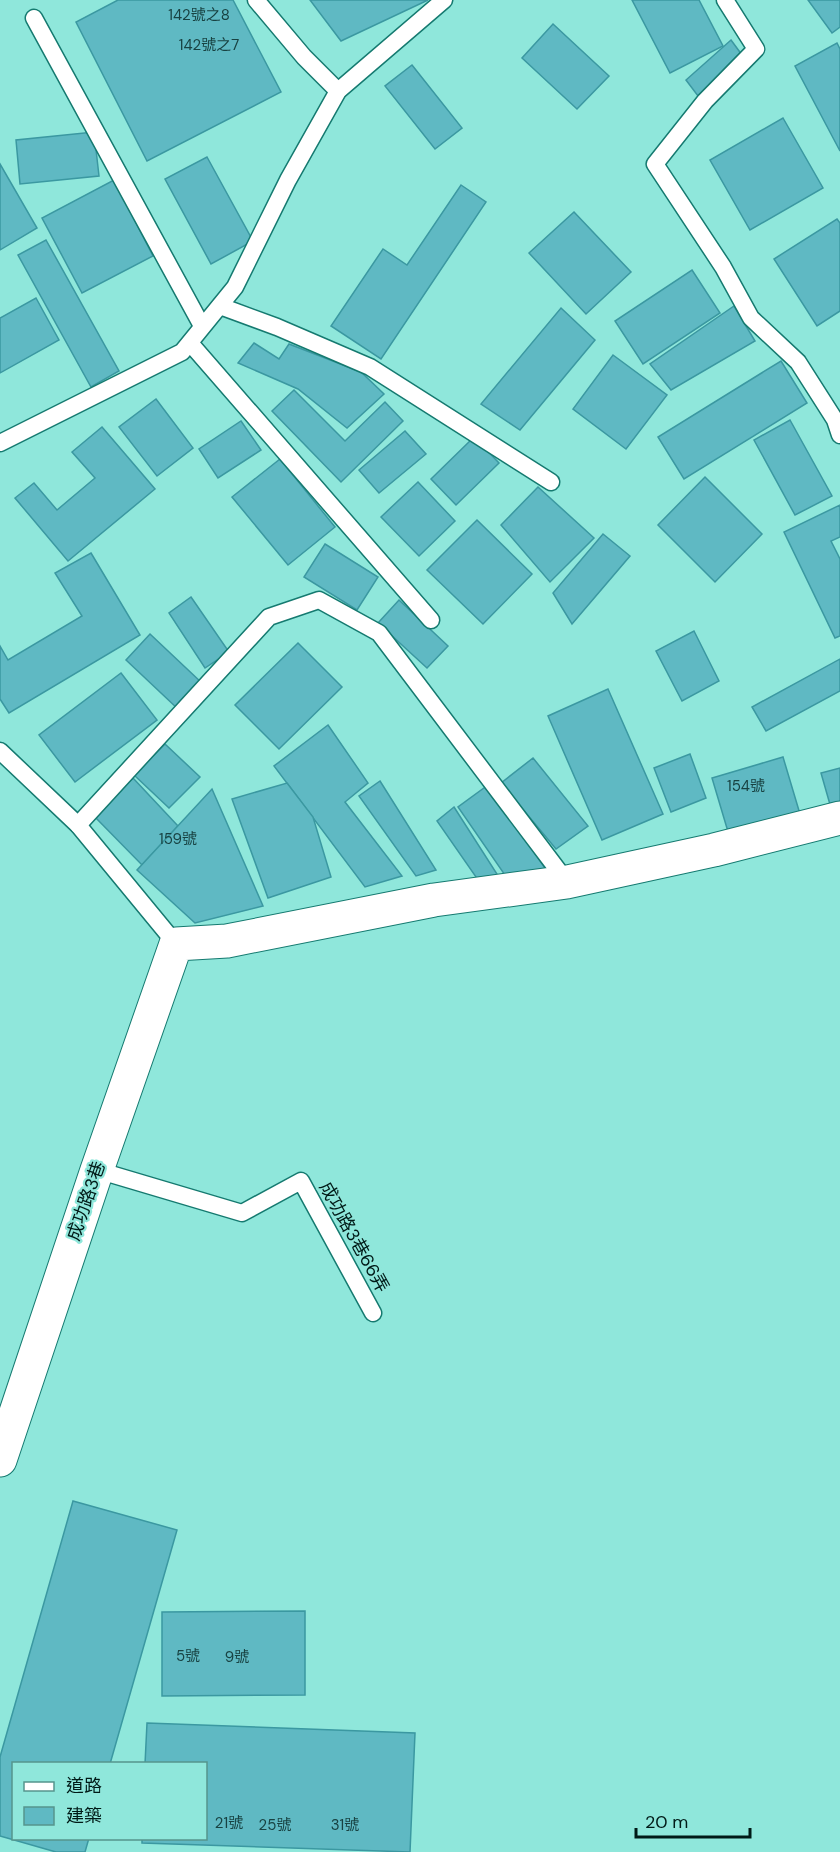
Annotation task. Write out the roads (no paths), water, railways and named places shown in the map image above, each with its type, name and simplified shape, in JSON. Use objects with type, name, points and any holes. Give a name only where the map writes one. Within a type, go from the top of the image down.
[{"type":"street","points":[[176,944],[227,941],[434,900],[567,882],[714,850],[840,818]]},
{"type":"street","name":"成功路3巷","points":[[3,1442],[176,944]]},
{"type":"lane","points":[[256,0],[304,57],[338,91]]},
{"type":"lane","points":[[0,443],[182,352],[235,287],[288,180],[338,91],[444,0]]},
{"type":"lane","points":[[725,0],[756,49],[705,101],[655,164],[723,267],[751,318],[798,362],[836,420],[840,435]]},
{"type":"lane","points":[[34,18],[202,326]]},
{"type":"lane","points":[[220,306],[277,327],[370,367],[551,482]]},
{"type":"lane","points":[[190,343],[431,620]]},
{"type":"lane","points":[[78,825],[269,616],[319,600],[379,633],[567,882]]},
{"type":"lane","points":[[0,751],[78,825],[176,944]]},
{"type":"lane","name":"成功路3巷66弄","points":[[97,1170],[242,1213],[301,1181],[373,1313]]}]
